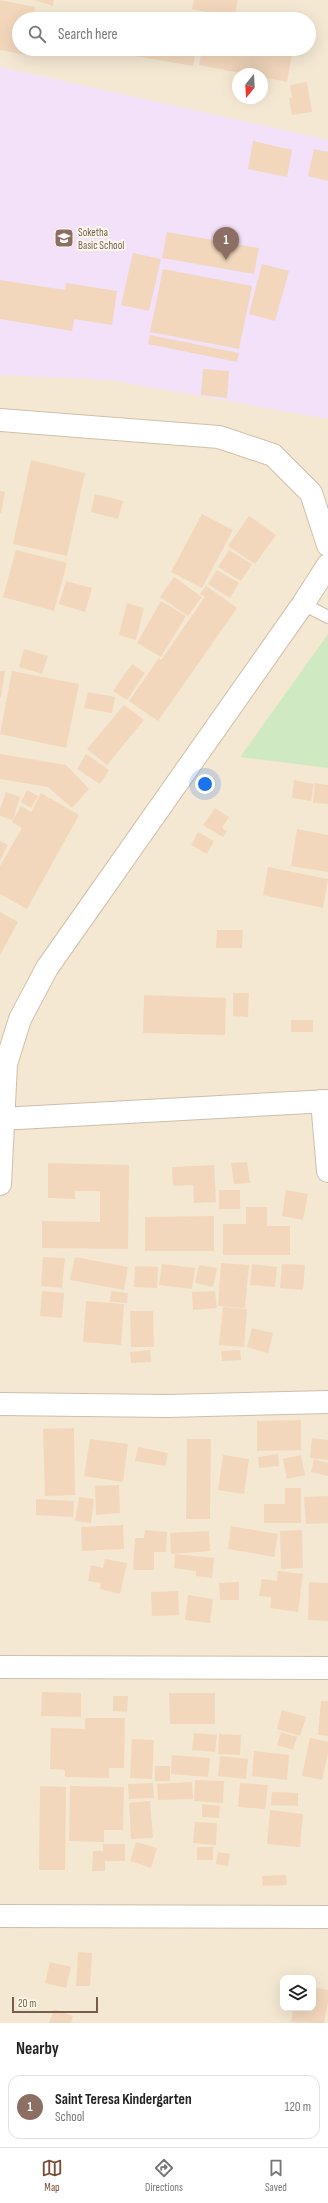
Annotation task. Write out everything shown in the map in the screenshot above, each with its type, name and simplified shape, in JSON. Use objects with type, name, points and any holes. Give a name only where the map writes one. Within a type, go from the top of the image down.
[{"type":"street","points":[[0,420],[218,437],[273,455],[311,494],[328,546]]},
{"type":"street","points":[[0,1184],[2,1119],[6,1064],[20,1019],[47,968],[303,604],[328,565]]},
{"type":"street","points":[[2,1119],[325,1101],[328,1171]]},
{"type":"street","points":[[0,1404],[167,1406],[328,1402]]},
{"type":"street","points":[[0,1667],[328,1668]]},
{"type":"street","points":[[0,1916],[328,1917]]},
{"type":"lane","points":[[303,604],[328,617]]},
{"type":"shaded area","points":[[0,0],[328,0],[328,2023],[0,2023]]},
{"type":"shaded area","points":[[0,67],[328,140],[328,419],[110,380],[0,375]]},
{"type":"green space","points":[[328,634],[328,768],[240,757]]},
{"type":"building","points":[[0,0],[35,7],[34,12],[12,12],[12,52],[0,50]]},
{"type":"building","points":[[34,0],[54,0],[53,6]]},
{"type":"building","points":[[194,0],[238,0],[235,12],[206,12],[192,9]]},
{"type":"building","points":[[135,56],[195,56],[193,66]]},
{"type":"building","points":[[201,56],[291,56],[287,82],[268,78],[268,68],[232,68],[232,71],[199,65]]},
{"type":"building","points":[[307,82],[312,112],[292,115],[289,98],[292,98],[290,85]]},
{"type":"building","points":[[253,141],[292,150],[287,177],[248,169]]},
{"type":"building","points":[[314,149],[328,152],[328,181],[308,176]]},
{"type":"building","points":[[167,232],[259,248],[254,274],[162,258]]},
{"type":"building","points":[[133,253],[161,259],[149,311],[121,305]]},
{"type":"building","points":[[262,264],[289,271],[275,321],[249,314]]},
{"type":"building","points":[[163,269],[252,286],[239,349],[150,332]]},
{"type":"building","points":[[0,280],[65,290],[66,283],[117,291],[112,325],[74,319],[72,331],[0,319]]},
{"type":"building","points":[[150,335],[239,353],[237,362],[148,344]]},
{"type":"building","points":[[203,369],[229,371],[227,398],[201,395]]},
{"type":"building","points":[[31,460],[85,473],[67,556],[13,544]]},
{"type":"building","points":[[0,491],[5,492],[1,513],[0,513]]},
{"type":"building","points":[[95,494],[123,501],[118,519],[91,512]]},
{"type":"building","points":[[202,514],[233,530],[202,588],[171,572]]},
{"type":"building","points":[[249,516],[276,535],[255,564],[228,546]]},
{"type":"building","points":[[16,550],[67,563],[54,611],[3,597]]},
{"type":"building","points":[[229,550],[252,564],[241,581],[218,567]]},
{"type":"building","points":[[217,570],[239,583],[230,598],[208,584]]},
{"type":"building","points":[[174,577],[202,597],[188,616],[160,597]]},
{"type":"building","points":[[66,581],[92,588],[85,612],[59,604]]},
{"type":"building","points":[[206,586],[237,608],[158,721],[129,701],[159,658],[161,660],[205,597],[200,594]]},
{"type":"building","points":[[161,601],[186,616],[161,657],[137,643]]},
{"type":"building","points":[[127,603],[144,608],[136,640],[119,635]]},
{"type":"building","points":[[24,649],[48,656],[42,674],[19,667]]},
{"type":"building","points":[[132,664],[145,673],[127,700],[113,691]]},
{"type":"building","points":[[0,671],[5,671],[1,697],[0,697]]},
{"type":"building","points":[[12,671],[79,684],[66,748],[0,734]]},
{"type":"building","points":[[88,692],[115,697],[112,713],[84,708]]},
{"type":"building","points":[[124,705],[144,720],[107,765],[87,749]]},
{"type":"building","points":[[0,754],[66,765],[89,789],[72,808],[48,787],[0,779]]},
{"type":"building","points":[[86,754],[109,770],[100,784],[77,769]]},
{"type":"building","points":[[294,780],[314,784],[311,801],[292,798]]},
{"type":"building","points":[[315,783],[328,785],[328,804],[313,803]]},
{"type":"building","points":[[27,790],[38,796],[31,808],[21,802]]},
{"type":"building","points":[[6,792],[20,797],[13,820],[0,816],[0,809]]},
{"type":"building","points":[[41,793],[79,815],[27,909],[0,894],[0,866],[22,828],[12,822],[21,806],[31,812]]},
{"type":"building","points":[[215,808],[229,817],[222,828],[227,831],[223,837],[203,825]]},
{"type":"building","points":[[297,829],[328,835],[328,872],[291,866]]},
{"type":"building","points":[[198,832],[214,841],[207,854],[191,845]]},
{"type":"building","points":[[0,841],[8,845],[0,861]]},
{"type":"building","points":[[268,867],[328,879],[323,908],[263,895]]},
{"type":"building","points":[[0,912],[18,922],[0,955]]},
{"type":"building","points":[[217,930],[243,930],[242,948],[216,948]]},
{"type":"building","points":[[233,993],[249,993],[248,1017],[233,1016]]},
{"type":"building","points":[[144,995],[226,998],[225,1035],[143,1033]]},
{"type":"building","points":[[291,1020],[313,1020],[313,1032],[291,1032]]},
{"type":"building","points":[[247,1162],[250,1183],[234,1184],[231,1163]]},
{"type":"building","points":[[48,1163],[129,1165],[128,1249],[42,1248],[42,1221],[100,1222],[100,1191],[75,1191],[75,1199],[48,1198]]},
{"type":"building","points":[[214,1165],[216,1202],[194,1203],[193,1185],[173,1186],[172,1167]]},
{"type":"building","points":[[219,1190],[240,1190],[240,1209],[219,1209]]},
{"type":"building","points":[[286,1190],[308,1194],[303,1220],[282,1216]]},
{"type":"building","points":[[246,1207],[267,1207],[267,1226],[290,1226],[290,1255],[223,1255],[223,1224],[246,1224]]},
{"type":"building","points":[[214,1216],[214,1251],[145,1251],[145,1217]]},
{"type":"building","points":[[43,1257],[65,1258],[62,1288],[41,1286]]},
{"type":"building","points":[[75,1257],[128,1267],[124,1290],[70,1280]]},
{"type":"building","points":[[221,1263],[249,1265],[245,1308],[218,1306]]},
{"type":"building","points":[[162,1264],[195,1268],[192,1289],[159,1285]]},
{"type":"building","points":[[252,1264],[277,1267],[275,1287],[250,1285]]},
{"type":"building","points":[[282,1264],[305,1265],[303,1290],[280,1288]]},
{"type":"building","points":[[199,1265],[217,1268],[213,1287],[195,1283]]},
{"type":"building","points":[[135,1266],[158,1267],[157,1288],[134,1287]]},
{"type":"building","points":[[42,1291],[64,1293],[62,1318],[40,1316]]},
{"type":"building","points":[[111,1291],[128,1293],[127,1303],[110,1302]]},
{"type":"building","points":[[215,1291],[217,1308],[193,1310],[192,1292]]},
{"type":"building","points":[[86,1301],[124,1304],[121,1345],[83,1342]]},
{"type":"building","points":[[223,1307],[247,1309],[244,1347],[219,1345]]},
{"type":"building","points":[[130,1311],[153,1311],[154,1347],[131,1347]]},
{"type":"building","points":[[252,1328],[273,1333],[268,1353],[247,1347]]},
{"type":"building","points":[[150,1350],[151,1362],[131,1363],[130,1352]]},
{"type":"building","points":[[240,1350],[241,1360],[222,1361],[221,1351]]},
{"type":"building","points":[[301,1420],[301,1450],[257,1451],[257,1421]]},
{"type":"building","points":[[74,1428],[75,1495],[45,1496],[43,1429]]},
{"type":"building","points":[[312,1438],[328,1440],[328,1460],[310,1458]]},
{"type":"building","points":[[90,1439],[128,1444],[123,1482],[84,1476]]},
{"type":"building","points":[[187,1439],[211,1439],[210,1519],[186,1519]]},
{"type":"building","points":[[138,1447],[168,1453],[165,1466],[135,1461]]},
{"type":"building","points":[[278,1454],[279,1466],[259,1468],[258,1457]]},
{"type":"building","points":[[223,1455],[249,1459],[244,1494],[218,1490]]},
{"type":"building","points":[[301,1455],[305,1475],[287,1479],[283,1459]]},
{"type":"building","points":[[314,1459],[328,1463],[328,1476],[311,1472]]},
{"type":"building","points":[[119,1485],[120,1513],[96,1515],[95,1486]]},
{"type":"building","points":[[285,1488],[301,1488],[301,1523],[264,1523],[264,1504],[285,1504]]},
{"type":"building","points":[[328,1496],[328,1523],[306,1524],[304,1497]]},
{"type":"building","points":[[79,1497],[94,1499],[91,1523],[75,1521]]},
{"type":"building","points":[[36,1499],[74,1501],[73,1517],[36,1515]]},
{"type":"building","points":[[123,1525],[124,1549],[82,1551],[81,1527]]},
{"type":"building","points":[[231,1526],[278,1534],[274,1557],[228,1549]]},
{"type":"building","points":[[145,1530],[167,1532],[166,1552],[154,1552],[154,1570],[133,1570],[135,1538],[144,1538]]},
{"type":"building","points":[[302,1530],[303,1568],[281,1569],[280,1531]]},
{"type":"building","points":[[209,1531],[210,1551],[171,1554],[170,1533]]},
{"type":"building","points":[[175,1554],[214,1558],[212,1578],[196,1576],[196,1571],[174,1568]]},
{"type":"building","points":[[105,1559],[127,1563],[120,1594],[100,1589],[101,1583],[88,1581],[91,1565],[103,1568]]},
{"type":"building","points":[[278,1571],[303,1574],[298,1612],[270,1608],[271,1597],[259,1596],[262,1579],[277,1581]]},
{"type":"building","points":[[239,1582],[239,1600],[220,1600],[219,1583]]},
{"type":"building","points":[[309,1582],[328,1583],[328,1621],[308,1620]]},
{"type":"building","points":[[178,1591],[179,1615],[152,1616],[151,1592]]},
{"type":"building","points":[[188,1595],[213,1599],[210,1623],[185,1620]]},
{"type":"building","points":[[42,1692],[81,1693],[81,1717],[41,1716]]},
{"type":"building","points":[[169,1693],[215,1693],[215,1724],[170,1724]]},
{"type":"building","points":[[113,1696],[128,1696],[127,1712],[113,1711]]},
{"type":"building","points":[[321,1701],[328,1701],[328,1736],[318,1735]]},
{"type":"building","points":[[282,1710],[306,1717],[300,1736],[277,1729]]},
{"type":"building","points":[[85,1718],[125,1718],[124,1768],[109,1768],[109,1778],[65,1777],[65,1770],[50,1769],[51,1728],[85,1729]]},
{"type":"building","points":[[281,1732],[297,1737],[293,1750],[277,1745]]},
{"type":"building","points":[[194,1733],[217,1735],[215,1752],[192,1750]]},
{"type":"building","points":[[219,1734],[241,1735],[240,1755],[218,1754]]},
{"type":"building","points":[[310,1738],[328,1742],[328,1753],[322,1780],[302,1776]]},
{"type":"building","points":[[132,1739],[154,1740],[152,1779],[130,1778]]},
{"type":"building","points":[[254,1751],[289,1755],[287,1780],[252,1776]]},
{"type":"building","points":[[172,1755],[210,1758],[208,1777],[171,1774]]},
{"type":"building","points":[[220,1756],[248,1759],[246,1779],[218,1776]]},
{"type":"building","points":[[155,1766],[170,1766],[170,1781],[155,1781]]},
{"type":"building","points":[[195,1780],[224,1781],[223,1803],[194,1801]]},
{"type":"building","points":[[192,1782],[193,1799],[158,1800],[157,1784]]},
{"type":"building","points":[[153,1783],[154,1798],[129,1799],[128,1784]]},
{"type":"building","points":[[240,1783],[268,1785],[265,1809],[238,1807]]},
{"type":"building","points":[[40,1786],[66,1787],[65,1870],[39,1870]]},
{"type":"building","points":[[70,1786],[124,1787],[123,1830],[104,1830],[104,1842],[69,1841]]},
{"type":"building","points":[[272,1792],[298,1793],[298,1806],[271,1805]]},
{"type":"building","points":[[150,1801],[153,1838],[131,1839],[129,1803]]},
{"type":"building","points":[[202,1804],[220,1806],[219,1818],[202,1817]]},
{"type":"building","points":[[270,1810],[303,1814],[300,1847],[267,1844]]},
{"type":"building","points":[[195,1822],[217,1823],[216,1845],[193,1843]]},
{"type":"building","points":[[136,1842],[157,1848],[151,1868],[130,1861]]},
{"type":"building","points":[[103,1844],[125,1844],[125,1861],[105,1861],[105,1871],[92,1871],[93,1851],[103,1851]]},
{"type":"building","points":[[197,1847],[213,1847],[213,1860],[197,1860]]},
{"type":"building","points":[[218,1852],[230,1854],[228,1866],[216,1864]]},
{"type":"building","points":[[286,1875],[287,1885],[263,1886],[262,1876]]},
{"type":"building","points":[[78,1952],[92,1953],[90,1986],[76,1986]]},
{"type":"building","points":[[50,1962],[71,1967],[66,1988],[45,1983]]},
{"type":"building","points":[[316,1988],[328,1990],[328,2003],[324,2023],[291,2022],[293,2011],[316,2011]]},
{"type":"building","points":[[54,2009],[73,2016],[71,2023],[49,2023]]},
{"type":"place","name":"Soketha Basic School","points":[[64,238]]},
{"type":"place","name":"Saint Teresa Kindergarten","points":[[226,260]]}]
